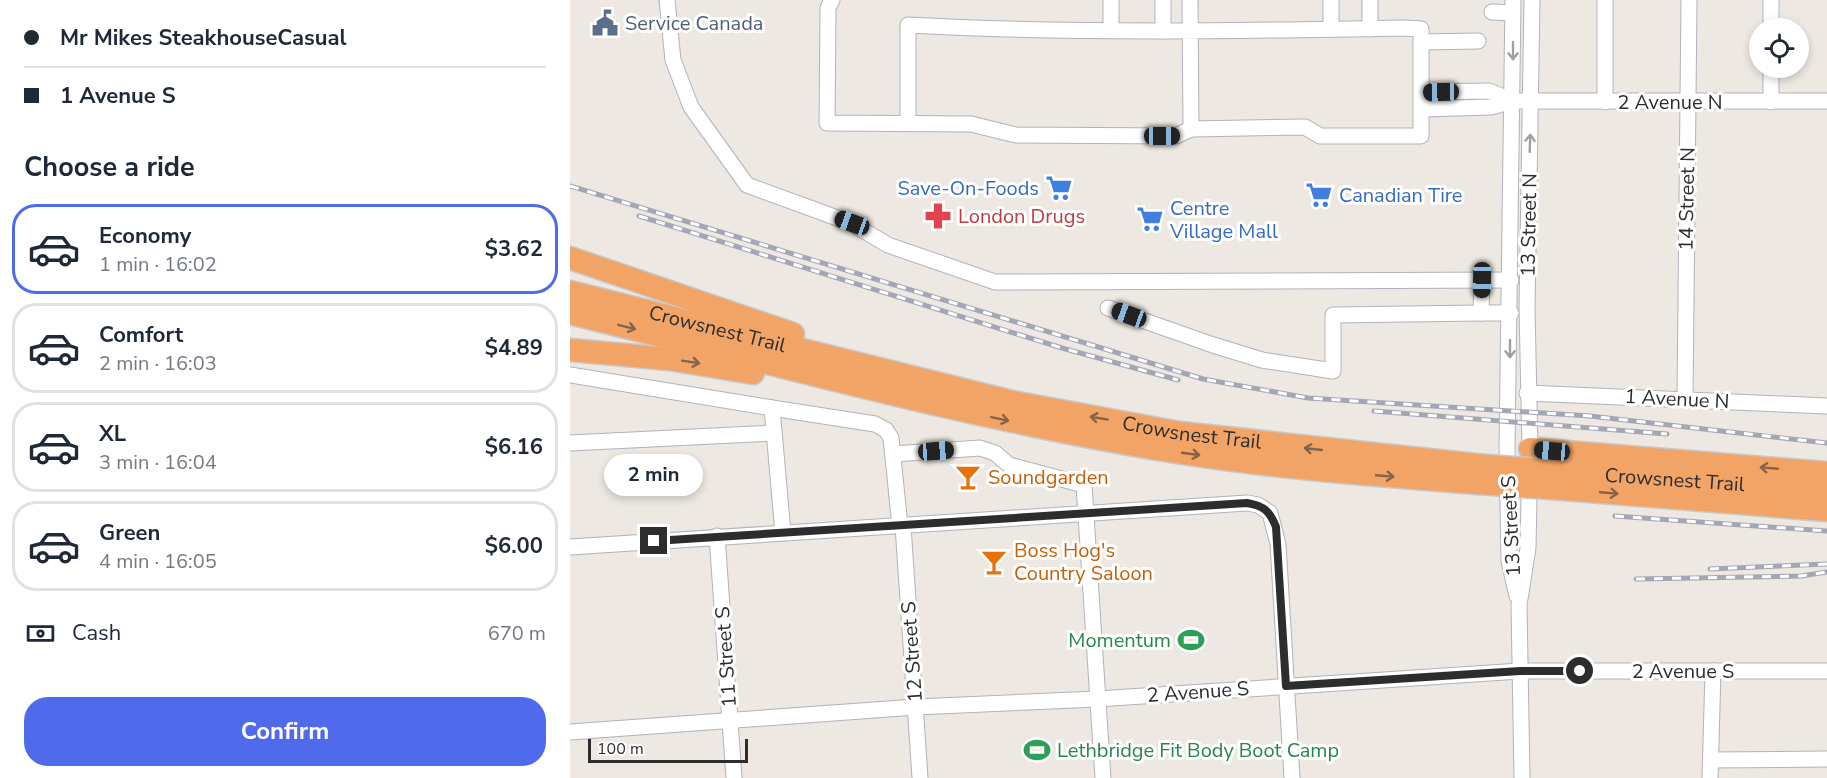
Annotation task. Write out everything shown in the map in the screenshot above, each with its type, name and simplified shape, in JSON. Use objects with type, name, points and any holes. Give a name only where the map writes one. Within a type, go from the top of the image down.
[{"type":"highway","points":[[570,258],[918,379]]},
{"type":"highway","name":"Crowsnest Trail","points":[[570,292],[1012,402],[1180,433],[1476,474]]},
{"type":"highway","name":"Crowsnest Trail","points":[[570,313],[957,410],[1176,452],[1253,463],[1551,479],[1827,490]]},
{"type":"highway","points":[[570,350],[669,359],[728,368],[957,410]]},
{"type":"highway","points":[[1519,448],[1827,473]]},
{"type":"highway","name":"Crowsnest Trail","points":[[1551,479],[1827,510]]},
{"type":"street","points":[[667,0],[673,60],[691,107],[747,185],[852,223],[888,245],[995,282],[1511,280]]},
{"type":"street","points":[[832,0],[828,8],[832,27],[831,89],[827,123],[971,124],[1016,135],[1176,136],[1191,129],[1305,127],[1320,136],[1422,136],[1422,29],[1163,31],[908,25],[908,122]]},
{"type":"street","points":[[1111,0],[1111,30]]},
{"type":"street","points":[[1163,0],[1163,31]]},
{"type":"street","points":[[1190,0],[1191,129]]},
{"type":"street","points":[[1331,0],[1331,29]]},
{"type":"street","points":[[1370,0],[1370,28]]},
{"type":"street","name":"13 Street N","points":[[1519,448],[1527,393],[1532,0]]},
{"type":"street","points":[[1605,0],[1605,102]]},
{"type":"street","name":"14 Street N","points":[[1685,398],[1689,0]]},
{"type":"street","points":[[1771,18],[1772,0]]},
{"type":"street","points":[[1492,12],[1513,6]]},
{"type":"street","name":"13 Street N","points":[[1513,6],[1511,313],[1519,448]]},
{"type":"street","points":[[1422,42],[1478,41]]},
{"type":"street","points":[[1771,78],[1771,102]]},
{"type":"street","points":[[1422,92],[1489,91],[1513,101]]},
{"type":"street","points":[[1422,109],[1491,107],[1513,101]]},
{"type":"street","name":"2 Avenue N","points":[[1513,101],[1688,103],[1827,101]]},
{"type":"street","points":[[1481,313],[1482,280]]},
{"type":"street","points":[[1108,308],[1262,360],[1333,371],[1333,315],[1511,313]]},
{"type":"street","name":"12 Street S","points":[[570,375],[880,426],[890,434],[901,526],[920,778]]},
{"type":"street","name":"1 Avenue N","points":[[1527,393],[1685,398],[1827,406]]},
{"type":"street","points":[[772,408],[783,532]]},
{"type":"street","points":[[570,443],[774,433]]},
{"type":"street","name":"13 Street S","points":[[1519,448],[1509,561],[1519,605]]},
{"type":"street","name":"13 Street S","points":[[1519,448],[1528,549],[1519,605],[1522,778]]},
{"type":"street","points":[[892,454],[986,449],[1010,465],[1084,485],[1103,778]]},
{"type":"street","points":[[570,547],[1247,503],[1258,505],[1270,513],[1278,544],[1292,778]]},
{"type":"street","name":"11 Street S","points":[[717,536],[734,778]]},
{"type":"street","name":"2 Avenue S","points":[[570,732],[916,707],[1097,699],[1520,671],[1827,671]]},
{"type":"street","points":[[1710,778],[1713,671]]},
{"type":"street","points":[[1711,760],[1827,759]]},
{"type":"railway","points":[[570,186],[1203,379],[1308,398],[1590,416],[1827,443]]},
{"type":"railway","points":[[639,216],[1062,348],[1178,380]]},
{"type":"railway","points":[[1374,411],[1667,434]]},
{"type":"railway","points":[[1615,516],[1827,531]]},
{"type":"railway","points":[[1710,569],[1827,564]]},
{"type":"railway","points":[[1636,579],[1801,576],[1827,572]]},
{"type":"place","name":"Service Canada","points":[[605,23]]},
{"type":"place","name":"Save-On-Foods","points":[[1059,188]]},
{"type":"place","name":"Canadian Tire","points":[[1319,195]]},
{"type":"place","name":"London Drugs","points":[[938,216]]},
{"type":"place","name":"Centre Village Mall","points":[[1150,219]]},
{"type":"place","name":"Soundgarden","points":[[968,477]]},
{"type":"place","name":"Boss Hog's Country Saloon","points":[[994,562]]},
{"type":"place","name":"Momentum","points":[[1191,640]]},
{"type":"place","name":"Lethbridge Fit Body Boot Camp","points":[[1037,750]]},
{"type":"route","points":[[654,541],[1247,503],[1264,508],[1270,513],[1276,527],[1286,686],[1520,671],[1580,671]]}]
